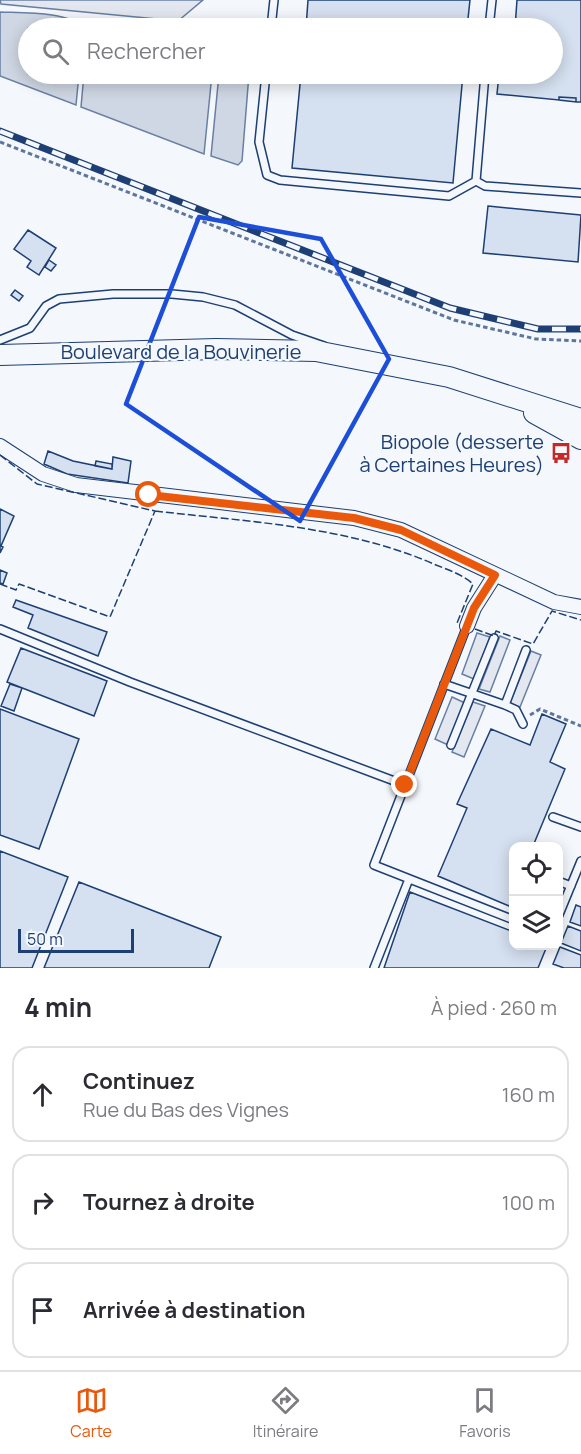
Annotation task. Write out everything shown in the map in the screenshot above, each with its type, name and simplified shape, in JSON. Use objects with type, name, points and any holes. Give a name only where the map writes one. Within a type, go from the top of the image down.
[{"type":"street","name":"Boulevard de la Bouvinerie","points":[[0,355],[216,349],[316,351],[449,377],[581,419]]},
{"type":"street","name":"Boulevard de la Bouvinerie","points":[[501,394],[581,439]]},
{"type":"street","points":[[0,446],[42,474],[76,485],[354,518],[401,530],[554,602],[581,607]]},
{"type":"street","points":[[467,626],[474,608],[495,575]]},
{"type":"lane","points":[[272,18],[274,0]]},
{"type":"lane","points":[[490,18],[492,0]]},
{"type":"lane","points":[[265,84],[259,142],[267,175],[292,181],[448,196],[476,181]]},
{"type":"lane","points":[[476,181],[484,84]]},
{"type":"lane","points":[[476,181],[485,186],[581,193]]},
{"type":"lane","points":[[0,340],[30,328],[46,306],[59,299],[104,295],[172,294],[203,297],[235,305],[292,335],[316,341],[345,357]]},
{"type":"lane","points":[[467,626],[374,865],[509,918]]},
{"type":"lane","points":[[0,629],[130,682],[405,785]]},
{"type":"lane","points":[[452,745],[494,638]]},
{"type":"lane","points":[[505,705],[526,650]]},
{"type":"lane","points":[[444,684],[516,710],[523,724]]},
{"type":"lane","points":[[553,817],[581,827]]},
{"type":"lane","points":[[563,905],[581,861]]},
{"type":"lane","points":[[374,968],[409,879]]},
{"type":"lane","points":[[563,883],[571,886]]},
{"type":"path","points":[[0,142],[454,320],[483,329],[536,339],[581,341]]},
{"type":"path","points":[[529,716],[534,710],[540,709],[581,726]]},
{"type":"highlighted area","points":[[199,217],[321,239],[389,359],[300,521],[126,404]]},
{"type":"shaded area","points":[[0,0],[203,0],[182,18],[147,18],[1,4]]},
{"type":"shaded area","points":[[0,12],[32,13],[67,18],[18,18],[18,83],[0,76]]},
{"type":"shaded area","points":[[21,84],[78,84],[76,105]]},
{"type":"shaded area","points":[[83,84],[211,84],[204,154],[81,107]]},
{"type":"shaded area","points":[[218,84],[248,84],[242,161],[238,165],[211,156]]},
{"type":"shaded area","points":[[477,633],[490,637],[474,679],[462,674]]},
{"type":"shaded area","points":[[500,636],[510,640],[490,692],[479,689]]},
{"type":"shaded area","points":[[531,651],[541,655],[520,707],[510,703]]},
{"type":"shaded area","points":[[452,697],[465,703],[448,745],[435,739]]},
{"type":"shaded area","points":[[473,702],[485,706],[464,757],[452,752]]},
{"type":"building","points":[[308,0],[470,0],[468,18],[307,18]]},
{"type":"building","points":[[517,0],[581,0],[581,102],[576,102],[576,98],[559,97],[559,100],[497,94],[498,84],[563,84],[563,18],[516,18]]},
{"type":"building","points":[[300,84],[462,84],[453,183],[292,168]]},
{"type":"building","points":[[559,97],[576,98],[576,102],[559,100]]},
{"type":"building","points":[[488,206],[581,215],[578,262],[483,253]]},
{"type":"building","points":[[28,230],[56,248],[39,275],[27,267],[31,261],[14,249]]},
{"type":"building","points":[[49,260],[56,265],[51,271],[45,267]]},
{"type":"building","points":[[15,290],[23,296],[19,301],[11,295]]},
{"type":"building","points":[[48,451],[73,461],[112,469],[113,457],[131,461],[128,483],[67,474],[44,464]]},
{"type":"building","points":[[96,461],[112,464],[112,469],[95,466]]},
{"type":"building","points":[[0,509],[14,516],[0,553]]},
{"type":"building","points":[[0,570],[7,573],[3,584],[0,583]]},
{"type":"building","points":[[16,600],[107,632],[98,656],[28,628],[33,615],[13,607]]},
{"type":"building","points":[[21,648],[107,681],[94,716],[7,682]]},
{"type":"building","points":[[10,684],[22,688],[14,711],[1,706]]},
{"type":"building","points":[[0,709],[79,739],[39,849],[0,835]]},
{"type":"building","points":[[542,714],[566,724],[550,762],[565,769],[535,842],[509,842],[509,906],[438,876],[467,808],[457,804],[491,729],[530,745]]},
{"type":"building","points":[[0,851],[68,877],[32,968],[0,968]]},
{"type":"building","points":[[79,882],[221,937],[209,968],[44,968]]},
{"type":"building","points":[[410,892],[509,930],[509,950],[545,950],[538,968],[384,968]]},
{"type":"building","points":[[576,905],[581,907],[581,926],[570,922]]},
{"type":"building","points":[[568,926],[581,931],[581,951],[563,944]]},
{"type":"building","points":[[563,948],[581,955],[581,968],[564,968],[553,964],[559,950]]},
{"type":"railway","points":[[0,131],[450,308],[538,329],[581,329]]},
{"type":"fence","points":[[0,455],[37,484],[155,511],[110,617],[19,584],[16,590],[0,584]]},
{"type":"fence","points":[[155,511],[298,528],[333,534],[403,552],[456,573],[473,584],[457,623]]},
{"type":"fence","points":[[475,629],[494,636],[496,631],[533,644],[552,611],[581,620]]},
{"type":"place","name":"Biopole (desserte à Certaines Heures)","points":[[561,453]]},
{"type":"route","points":[[149,495],[354,518],[401,530],[495,575],[474,608],[405,785]]}]
